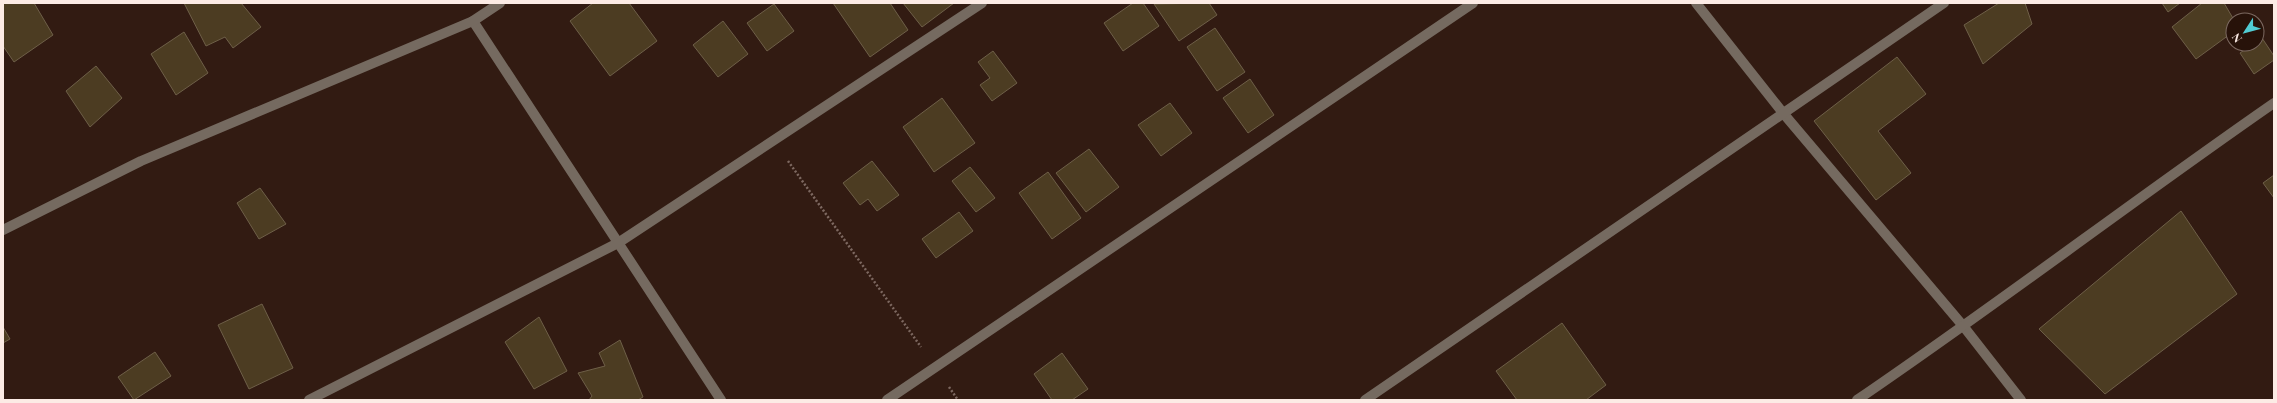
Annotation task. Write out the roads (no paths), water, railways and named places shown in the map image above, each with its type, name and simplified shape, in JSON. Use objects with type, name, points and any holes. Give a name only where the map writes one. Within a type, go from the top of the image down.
[{"type":"street","points":[[3,230],[141,160],[473,21],[500,3]]},
{"type":"street","points":[[309,400],[618,243],[982,3]]},
{"type":"street","points":[[887,400],[1473,3]]},
{"type":"street","points":[[1696,3],[1783,113],[1964,327],[2021,400]]},
{"type":"street","points":[[1365,400],[1944,3]]},
{"type":"street","points":[[473,21],[721,400]]},
{"type":"street","points":[[1857,400],[1964,327],[2189,162],[2274,103]]}]
